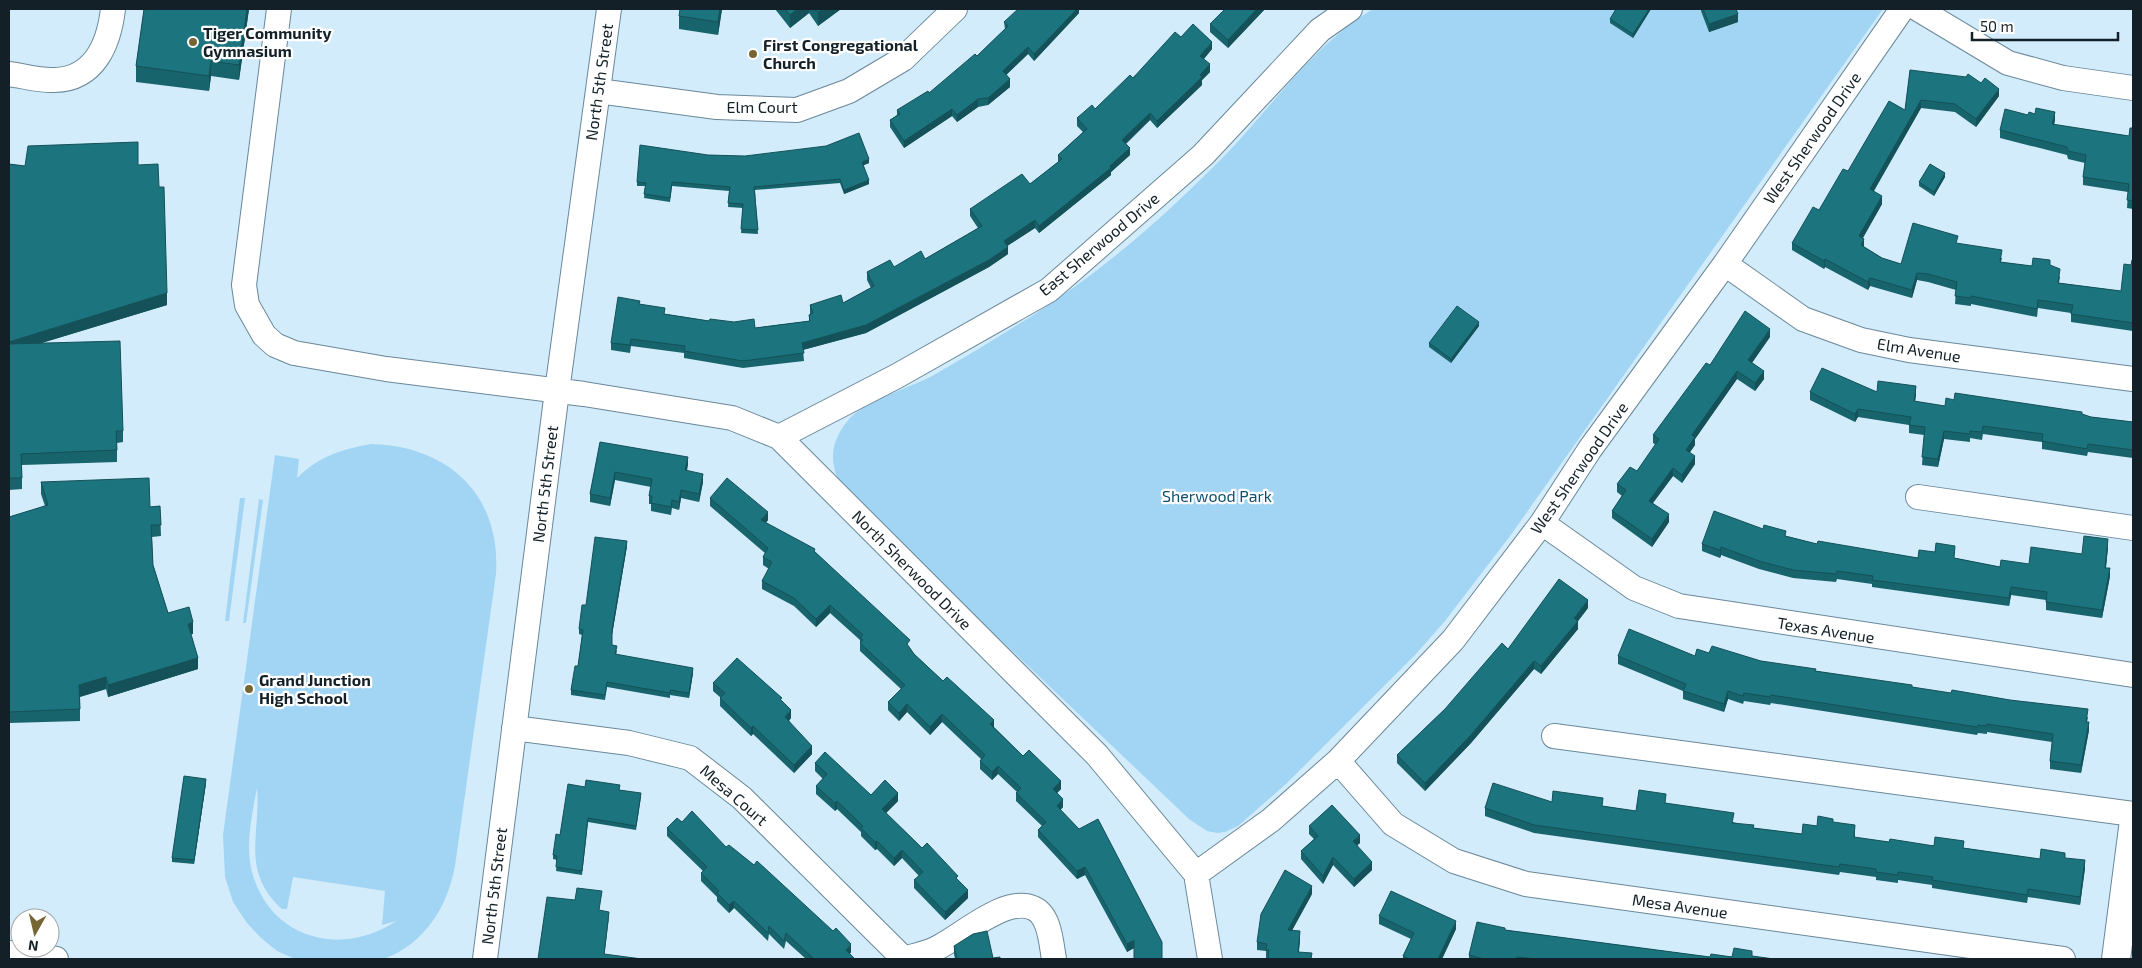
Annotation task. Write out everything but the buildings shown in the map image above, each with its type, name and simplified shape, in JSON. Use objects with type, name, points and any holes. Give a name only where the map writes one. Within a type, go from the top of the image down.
[{"type":"main road","points":[[2116,959],[2133,828]]},
{"type":"street","points":[[9,74],[55,80],[75,77],[92,66],[104,48],[113,9]]},
{"type":"street","name":"North Sherwood Drive","points":[[280,9],[244,285],[247,305],[264,335],[275,345],[294,354],[386,369],[557,391],[732,418],[779,437],[1097,755],[1196,874]]},
{"type":"street","name":"North 5th Street","points":[[485,959],[557,391],[609,9]]},
{"type":"street","name":"Elm Court","points":[[598,91],[716,107],[797,110],[849,91],[903,59],[955,9]]},
{"type":"street","name":"East Sherwood Drive","points":[[779,437],[897,376],[1049,290],[1203,155],[1320,30],[1350,9]]},
{"type":"street","name":"West Sherwood Drive","points":[[1196,874],[1271,820],[1338,761],[1453,640],[1542,523],[1590,449],[1725,264],[1902,9]]},
{"type":"street","points":[[1918,9],[2008,63],[2063,78],[2133,88]]},
{"type":"street","name":"Elm Avenue","points":[[1725,264],[1803,319],[1860,340],[1909,350],[2133,380]]},
{"type":"street","points":[[1918,497],[2133,528]]},
{"type":"street","name":"Texas Avenue","points":[[1542,523],[1634,588],[1679,606],[2133,675]]},
{"type":"street","name":"Mesa Court","points":[[514,728],[629,743],[690,758],[742,798],[904,959]]},
{"type":"street","points":[[1554,736],[2133,814]]},
{"type":"street","name":"Mesa Avenue","points":[[1338,761],[1393,824],[1454,861],[1526,884],[2063,959]]},
{"type":"street","points":[[1196,874],[1210,959]]},
{"type":"street","points":[[904,959],[934,950],[1002,909],[1020,905],[1034,908],[1049,928],[1054,959]]},
{"type":"street","points":[[9,953],[56,959]]},
{"type":"green space","name":"Sherwood Park","points":[[1373,9],[1883,9],[1510,536],[1445,621],[1415,655],[1286,784],[1238,826],[1225,832],[1217,833],[1207,831],[1189,819],[844,491],[833,463],[834,446],[842,428],[856,412],[865,406],[932,376],[972,353],[1038,312],[1115,256],[1163,215],[1231,149],[1333,38]]},
{"type":"green space","points":[[371,444],[399,447],[424,454],[446,465],[464,480],[479,498],[489,520],[495,546],[496,574],[455,866],[440,910],[422,934],[411,944],[384,959],[295,959],[277,951],[261,938],[247,923],[233,902],[225,877],[223,835],[275,455],[299,459],[297,478],[322,459],[340,451]],"holes":[[[257,788],[258,805],[255,851],[257,866],[261,880],[269,895],[282,909],[287,909],[293,877],[385,891],[382,925],[396,921],[375,932],[353,938],[331,939],[310,936],[291,927],[274,913],[261,895],[250,862],[250,830]]]},
{"type":"green space","points":[[240,498],[245,498],[229,621],[225,621]]},
{"type":"green space","points":[[259,499],[263,500],[246,623],[243,623]]},
{"type":"place","name":"Tiger Community Gymnasium","points":[[193,42]]},
{"type":"place","name":"First Congregational Church","points":[[753,54]]},
{"type":"place","name":"Grand Junction High School","points":[[249,689]]}]
